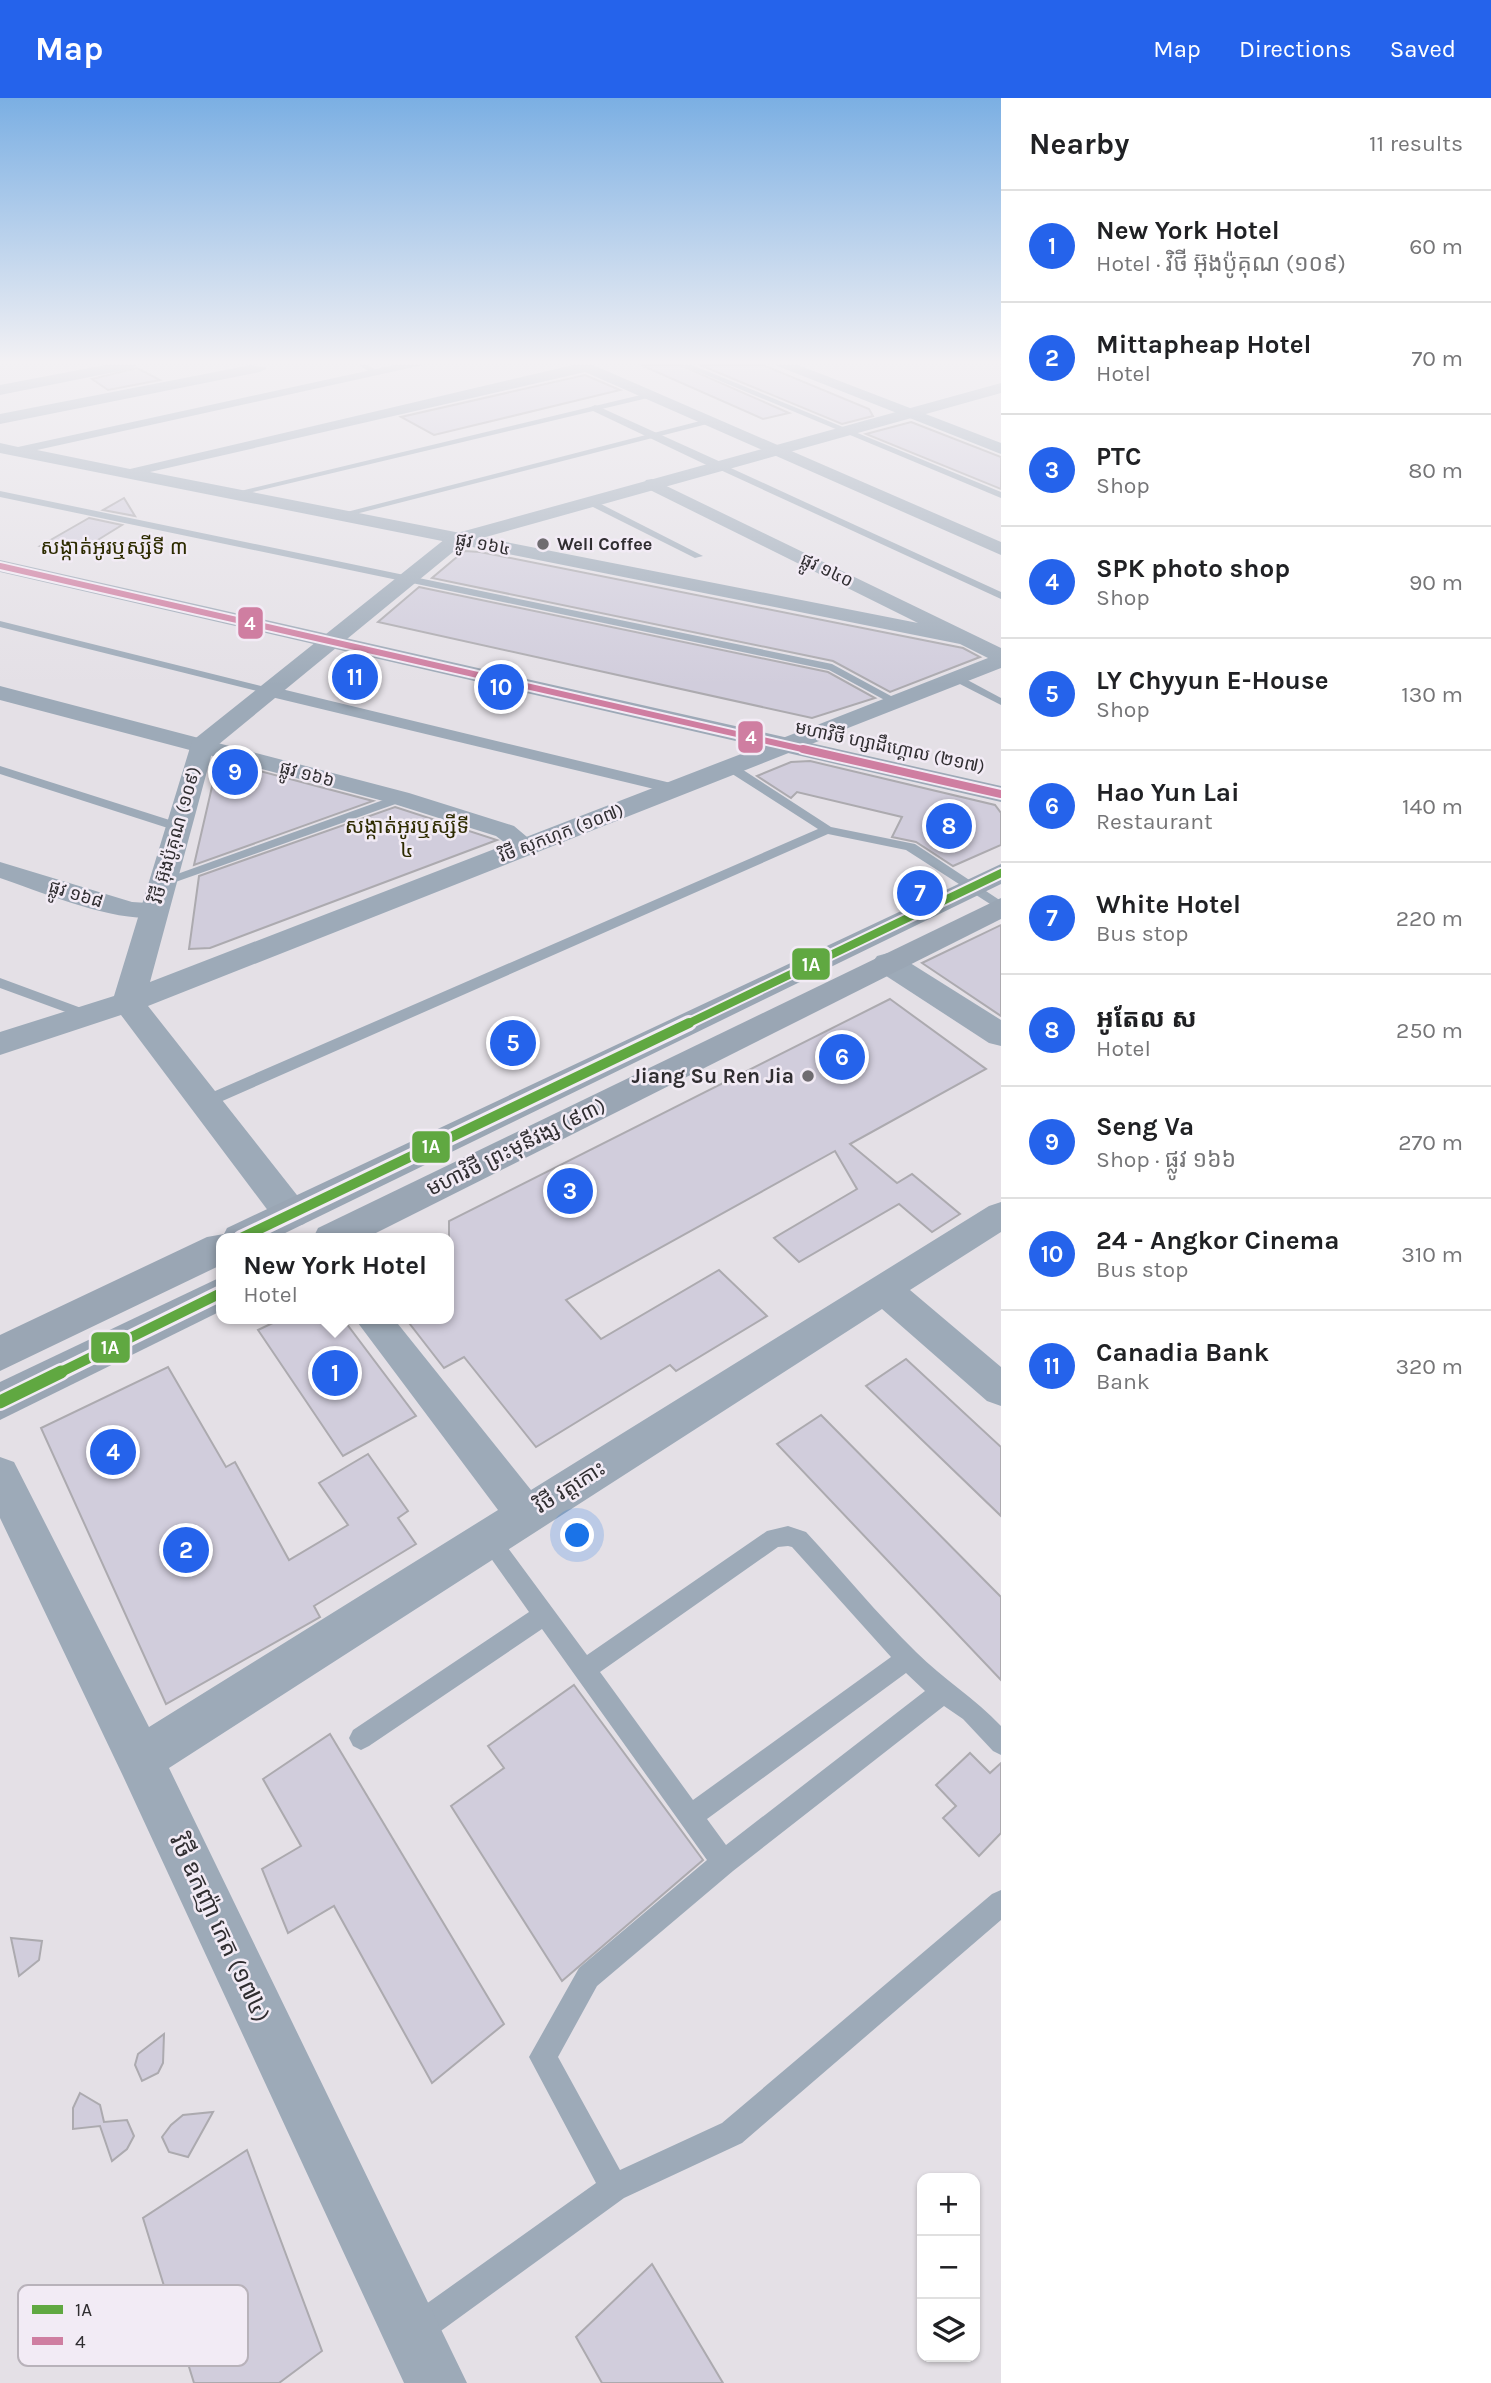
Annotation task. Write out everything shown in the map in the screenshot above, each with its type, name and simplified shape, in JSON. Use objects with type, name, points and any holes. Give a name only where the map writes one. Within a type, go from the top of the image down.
[{"type":"highway","name":"មហាវិថី ព្រះមុនីវង្ស (៩៣)","points":[[251,1233],[1001,873]]},
{"type":"highway","name":"មហាវិថី ព្រះមុនីវង្ស (៩៣)","points":[[342,1233],[1001,907]]},
{"type":"highway","points":[[0,1354],[216,1250]]},
{"type":"highway","points":[[0,1402],[216,1295]]},
{"type":"main road","name":"មហាវិថី ហ្សាដឹហ្គោល (២១៧)","points":[[0,547],[786,746],[1001,794]]},
{"type":"main road","name":"មហាវិថី ហ្សាដឹហ្គោល (២១៧)","points":[[0,565],[820,732],[1001,772]]},
{"type":"street","name":"ផ្លូវ ១៦៤","points":[[116,472],[967,639]]},
{"type":"street","points":[[124,473],[130,472]]},
{"type":"street","name":"វិថី អ៊ុងប៉ូគុណ (១០៩)","points":[[128,1002],[201,746],[457,539],[698,472]]},
{"type":"street","points":[[823,472],[1001,549]]},
{"type":"street","name":"ផ្លូវ ១៤០","points":[[652,484],[1001,658]]},
{"type":"street","points":[[520,521],[578,553],[581,557],[578,562]]},
{"type":"street","points":[[870,620],[886,599]]},
{"type":"street","name":"វិថី សុកហុក (១០៧)","points":[[0,1044],[128,1002],[786,746],[1001,658]]},
{"type":"street","points":[[269,691],[675,789]]},
{"type":"street","name":"ផ្លូវ ១៦៦","points":[[0,693],[400,798],[505,831],[526,847]]},
{"type":"street","name":"ផ្លូវ ១៦៨","points":[[0,870],[130,910],[158,896]]},
{"type":"street","points":[[888,962],[1001,1035]]},
{"type":"street","points":[[128,1002],[291,1214]]},
{"type":"street","name":"វិថី វត្តកោះ","points":[[140,1759],[489,1541],[526,1514],[1001,1215]]},
{"type":"street","points":[[884,1289],[1001,1390]]},
{"type":"street","points":[[377,1324],[526,1514]]},
{"type":"street","name":"វិថី ឧកញ៉ា កេត (១៧៤)","points":[[0,1475],[140,1759],[436,2383]]},
{"type":"lane","points":[[232,494],[326,472]]},
{"type":"lane","points":[[340,516],[511,472]]},
{"type":"lane","points":[[731,472],[1001,596]]},
{"type":"lane","points":[[944,472],[1001,495]]},
{"type":"lane","points":[[0,494],[832,667],[895,702]]},
{"type":"lane","points":[[590,502],[698,556]]},
{"type":"lane","points":[[0,624],[269,691]]},
{"type":"lane","points":[[956,678],[1001,702]]},
{"type":"lane","points":[[730,767],[827,830],[910,847],[1001,907]]},
{"type":"lane","points":[[0,770],[178,827]]},
{"type":"lane","points":[[158,896],[400,798]]},
{"type":"lane","points":[[205,1102],[827,830]]},
{"type":"lane","points":[[0,983],[87,1015]]},
{"type":"lane","points":[[585,1669],[774,1538],[788,1536],[799,1539],[907,1659],[943,1692],[971,1712],[1001,1744]]},
{"type":"lane","points":[[489,1541],[724,1862]]},
{"type":"lane","points":[[361,1738],[544,1615]]},
{"type":"lane","points":[[691,1816],[907,1659]]},
{"type":"lane","points":[[614,2188],[543,2057],[588,1977],[724,1862],[943,1692]]},
{"type":"lane","points":[[412,2333],[614,2188],[732,2133],[1001,1903]]},
{"type":"building","points":[[958,472],[1001,472],[1001,489]]},
{"type":"building","points":[[124,498],[135,516],[103,510]]},
{"type":"building","points":[[89,518],[122,525],[75,554],[40,546]]},
{"type":"building","points":[[464,551],[963,648],[980,657],[890,692],[833,661],[432,578]]},
{"type":"building","points":[[419,587],[828,672],[875,698],[812,718],[378,622]]},
{"type":"building","points":[[810,761],[995,805],[1001,813],[1001,845],[953,866],[916,842],[892,837],[902,817],[797,792],[791,798],[757,776],[791,762]]},
{"type":"building","points":[[226,762],[373,801],[194,865],[217,765]]},
{"type":"building","points":[[395,807],[497,840],[210,948],[189,949],[199,876]]},
{"type":"building","points":[[1001,925],[1001,1016],[922,963]]},
{"type":"building","points":[[890,999],[986,1069],[850,1144],[897,1183],[912,1174],[960,1214],[932,1232],[899,1204],[799,1262],[774,1238],[857,1189],[835,1151],[566,1300],[601,1339],[719,1270],[767,1316],[676,1371],[670,1365],[536,1447],[464,1357],[444,1368],[410,1324],[454,1324],[454,1233],[449,1233],[449,1221]]},
{"type":"building","points":[[271,1324],[347,1324],[416,1416],[343,1456],[258,1330]]},
{"type":"building","points":[[906,1359],[1001,1447],[1001,1516],[866,1386]]},
{"type":"building","points":[[168,1367],[226,1467],[235,1462],[289,1560],[348,1525],[319,1483],[368,1454],[408,1511],[398,1518],[416,1544],[314,1606],[320,1617],[166,1704],[41,1428]]},
{"type":"building","points":[[821,1415],[1001,1597],[1001,1680],[777,1444]]},
{"type":"building","points":[[574,1685],[703,1860],[562,1981],[451,1806],[504,1768],[488,1746]]},
{"type":"building","points":[[330,1734],[504,2024],[432,2083],[334,1906],[288,1933],[262,1869],[301,1846],[263,1779]]},
{"type":"building","points":[[970,1753],[990,1773],[1001,1763],[1001,1833],[979,1856],[943,1818],[956,1806],[936,1785]]},
{"type":"building","points":[[11,1938],[42,1941],[39,1960],[19,1976]]},
{"type":"building","points":[[164,2034],[163,2063],[158,2073],[142,2081],[135,2065],[138,2054]]},
{"type":"building","points":[[80,2093],[100,2105],[104,2122],[127,2120],[134,2136],[127,2149],[112,2161],[100,2126],[73,2129],[73,2108]]},
{"type":"building","points":[[213,2112],[188,2157],[169,2152],[162,2137],[171,2125],[183,2115]]},
{"type":"building","points":[[247,2150],[322,2351],[279,2383],[194,2383],[189,2366],[248,2366],[248,2285],[164,2285],[143,2218]]},
{"type":"building","points":[[652,2264],[723,2383],[602,2383],[576,2337]]},
{"type":"transit line","name":"4","points":[[0,566],[1001,794]]},
{"type":"transit line","name":"1A","points":[[251,1233],[1001,873]]},
{"type":"transit line","name":"1A","points":[[0,1402],[216,1295]]},
{"type":"place","name":"Well Coffee","points":[[543,544]]},
{"type":"place","name":"Canadia Bank","points":[[355,677]]},
{"type":"place","name":"24 - Angkor Cinema","points":[[501,687]]},
{"type":"place","name":"Seng Va","points":[[235,772]]},
{"type":"place","name":"អូតែល ស","points":[[949,826]]},
{"type":"place","name":"White Hotel","points":[[920,893]]},
{"type":"place","name":"LY Chyyun E-House","points":[[513,1043]]},
{"type":"place","name":"Hao Yun Lai","points":[[842,1057]]},
{"type":"place","name":"Jiang Su Ren Jia","points":[[808,1076]]},
{"type":"place","name":"PTC","points":[[570,1191]]},
{"type":"place","name":"New York Hotel","points":[[335,1373]]},
{"type":"place","name":"SPK photo shop","points":[[113,1452]]},
{"type":"place","name":"Mittapheap Hotel","points":[[186,1550]]},
{"type":"district","name":"សង្កាត់អូរឬស្សីទី ៣","points":[[114,547]]},
{"type":"district","name":"សង្កាត់អូរឬស្សីទី ៤","points":[[407,838]]}]
